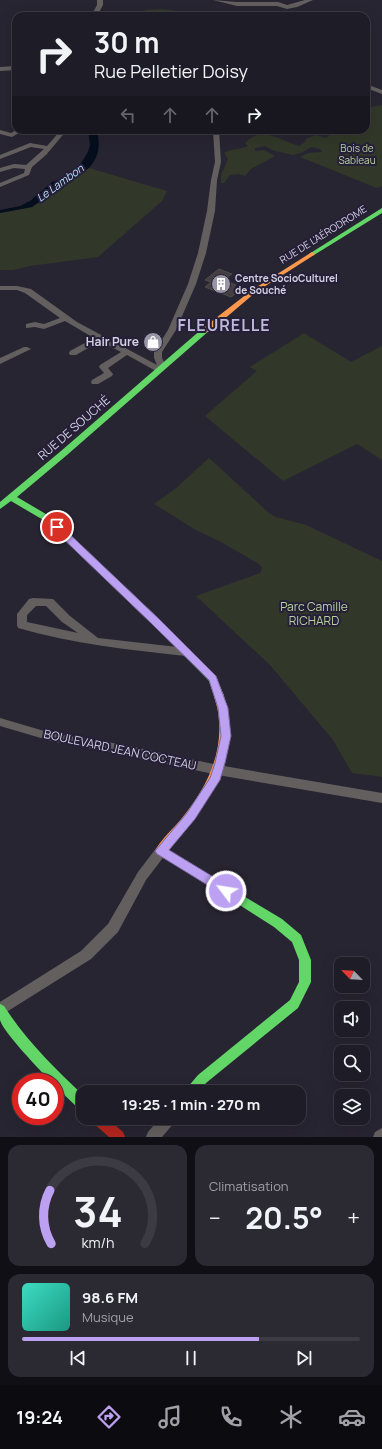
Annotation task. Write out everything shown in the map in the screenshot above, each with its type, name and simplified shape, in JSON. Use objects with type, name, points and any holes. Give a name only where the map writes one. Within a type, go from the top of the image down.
[{"type":"street","points":[[96,12],[100,5],[100,0]]},
{"type":"street","points":[[216,0],[237,4],[273,2],[284,5],[286,10],[310,0]]},
{"type":"street","points":[[0,68],[12,68]]},
{"type":"street","points":[[370,88],[382,92]]},
{"type":"street","points":[[0,132],[12,134]]},
{"type":"street","points":[[1,185],[27,174],[29,167],[60,134]]},
{"type":"street","points":[[161,368],[158,352],[167,339],[192,284],[202,253],[211,211],[214,180],[218,162],[216,134]]},
{"type":"street","points":[[0,157],[30,145],[48,148]]},
{"type":"street","points":[[0,170],[14,166],[29,167]]},
{"type":"street","name":"RUE DE L'AÉRODROME","points":[[161,368],[254,291],[382,210]]},
{"type":"street","points":[[0,288],[17,288],[28,291],[66,318],[99,338],[161,368]]},
{"type":"street","points":[[29,326],[35,324],[44,327],[66,318]]},
{"type":"street","points":[[72,353],[99,338]]},
{"type":"street","points":[[167,339],[168,345],[177,354]]},
{"type":"street","points":[[0,360],[26,349]]},
{"type":"street","points":[[95,382],[109,374],[103,367],[127,352]]},
{"type":"street","name":"RUE DE SOUCHÉ","points":[[0,506],[63,454],[161,368]]},
{"type":"street","points":[[11,497],[48,519],[186,652],[213,679],[223,708],[226,736],[218,770],[214,780],[191,816],[142,876],[113,928],[86,955],[0,1010],[3,1026],[45,1069],[76,1098]]},
{"type":"street","points":[[95,641],[66,619],[49,602],[33,602],[22,614],[22,625],[95,641],[186,652]]},
{"type":"street","name":"BOULEVARD JEAN COCTEAU","points":[[0,722],[51,737],[125,750],[218,770],[382,798]]},
{"type":"street","points":[[161,851],[278,923],[297,939],[305,960],[305,982],[294,1004],[196,1085]]},
{"type":"street","points":[[105,1125],[118,1137]]},
{"type":"street","points":[[153,1137],[163,1125]]},
{"type":"green space","points":[[161,9],[186,12],[144,12],[145,10]]},
{"type":"green space","name":"Bois de Sableau","points":[[382,105],[382,186],[377,188],[300,157],[308,153],[322,152],[320,149],[311,147],[303,152],[293,155],[275,151],[265,146],[255,148],[255,151],[264,150],[275,156],[251,169],[245,176],[239,174],[230,175],[224,183],[221,183],[221,175],[228,159],[224,153],[248,146],[245,143],[251,138],[264,134],[299,146],[305,142],[306,139],[316,135],[326,138],[330,134],[370,134],[370,107]]},
{"type":"green space","points":[[89,168],[167,191],[162,201],[98,257],[30,266],[13,270],[0,270],[0,213],[32,207]]},
{"type":"green space","points":[[304,333],[351,362],[382,346],[382,460],[357,444],[283,481],[205,416],[257,371],[250,367]]},
{"type":"green space","name":"Parc Camille RICHARD","points":[[209,458],[269,513],[276,517],[306,525],[382,561],[382,777],[352,773],[333,740],[270,665],[196,596],[260,573],[262,568],[259,564],[221,542],[194,529],[154,504],[175,489]]},
{"type":"water","name":"Le Lambon","points":[[89,134],[98,134],[99,141],[97,155],[93,164],[89,168],[32,207],[0,213],[0,210],[20,206],[30,201],[52,182],[61,179],[78,168],[88,152],[90,145]]},
{"type":"building","name":"Centre SocioCulturel de Souché","points":[[219,269],[232,274],[223,280],[236,285],[233,287],[241,290],[231,297],[205,287],[211,282],[205,280]]},
{"type":"traffic: fast","points":[[312,254],[382,210]]},
{"type":"traffic: fast","points":[[0,506],[64,453],[206,330]]},
{"type":"traffic: fast","points":[[11,497],[48,519],[157,622],[213,679],[219,696]]},
{"type":"traffic: fast","points":[[197,1085],[202,1079],[294,1004],[305,982],[305,960],[297,939],[278,923],[220,887]]},
{"type":"traffic: fast","points":[[0,1010],[28,1048],[76,1097]]},
{"type":"traffic: slow","points":[[206,330],[254,291],[312,254]]},
{"type":"traffic: slow","points":[[219,696],[224,719],[225,740],[221,761],[213,780],[202,799],[190,817],[161,851],[220,887]]},
{"type":"traffic: jam","points":[[105,1125],[118,1137]]},
{"type":"place","name":"Centre SocioCulturel de Souché","points":[[221,284]]},
{"type":"place","name":"Hair Pure","points":[[153,342]]},
{"type":"district","name":"FLEURELLE","points":[[224,325]]},
{"type":"route","points":[[57,527],[127,596],[157,622],[213,679],[223,708],[226,736],[220,763],[214,780],[191,816],[161,851],[226,891]]}]
